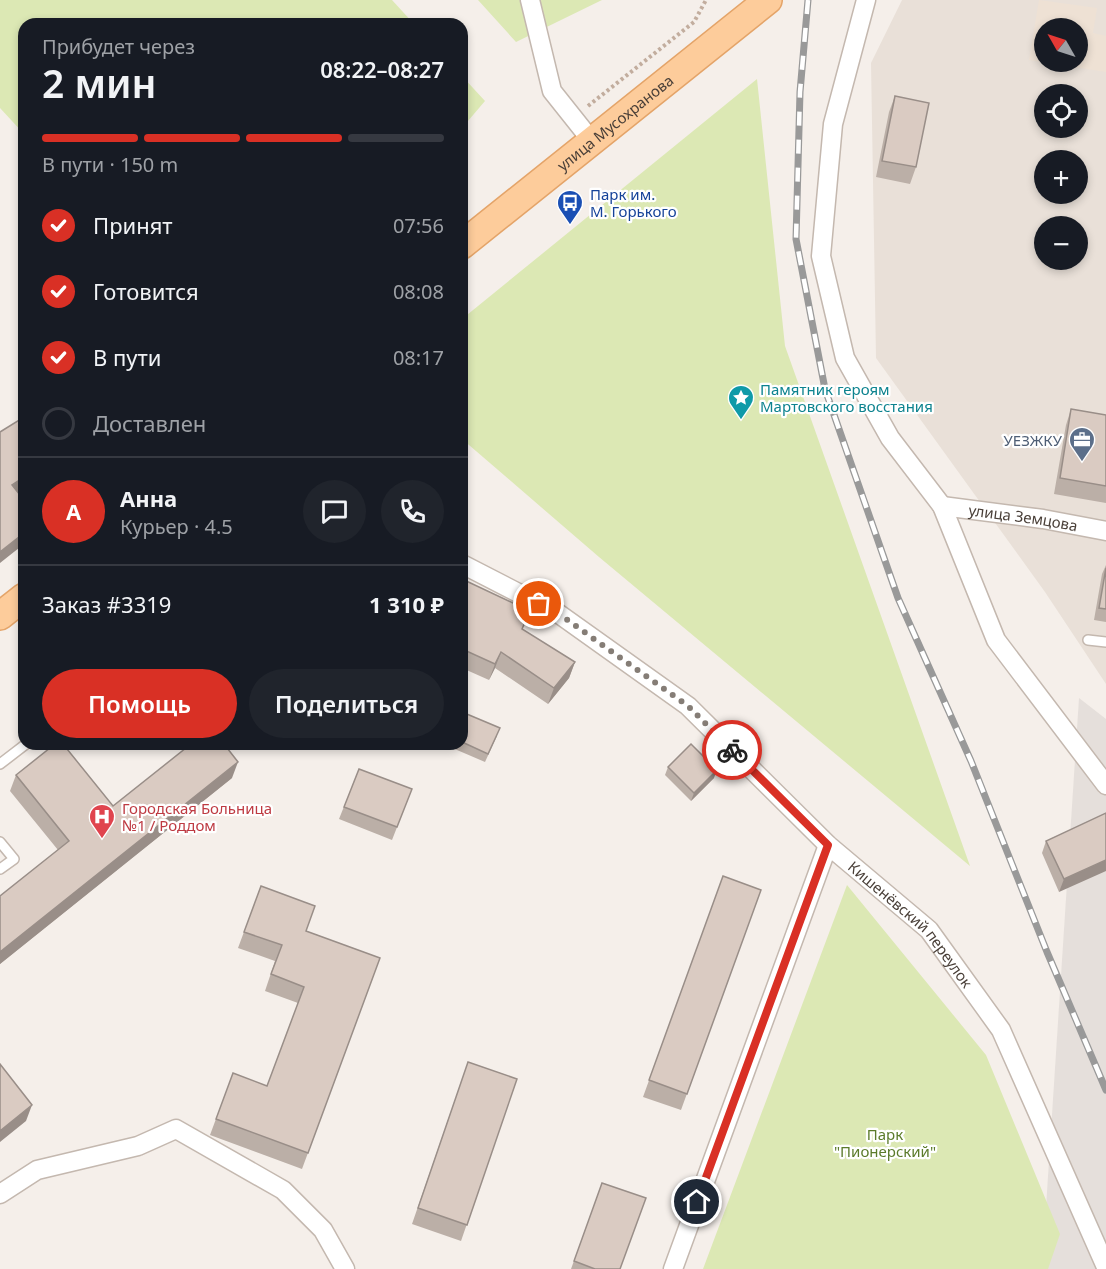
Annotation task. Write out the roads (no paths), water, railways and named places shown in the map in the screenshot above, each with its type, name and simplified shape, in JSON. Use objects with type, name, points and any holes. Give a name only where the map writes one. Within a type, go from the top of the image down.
[{"type":"main road","name":"улица Мусохранова","points":[[468,240],[768,0]]},
{"type":"main road","points":[[0,616],[18,602]]},
{"type":"street","points":[[530,0],[552,91],[591,140]]},
{"type":"street","points":[[866,0],[832,124],[821,256],[845,358],[890,438],[942,506],[996,640],[1106,785]]},
{"type":"street","name":"улица Земцова","points":[[942,506],[1106,531]]},
{"type":"street","name":"Кишенёвский переулок","points":[[468,567],[559,614],[688,706],[828,845],[928,930],[1001,1030],[1106,1267]]},
{"type":"street","points":[[673,1269],[828,845]]},
{"type":"street","points":[[0,1194],[38,1170],[138,1146],[176,1129],[283,1190],[323,1230],[345,1269]]},
{"type":"lane","points":[[1088,640],[1106,642]]},
{"type":"lane","points":[[0,764],[18,750]]},
{"type":"lane","points":[[0,842],[14,859],[0,869]]},
{"type":"railway","points":[[808,0],[800,92],[796,239],[825,389],[898,598],[971,761],[1047,952],[1106,1090]]},
{"type":"place","name":"Парк им. М. Горького","points":[[570,226]]},
{"type":"place","name":"Памятник героям Мартовского восстания","points":[[741,421]]},
{"type":"place","name":"УЕЗЖКУ","points":[[1082,463]]},
{"type":"place","name":"Городская Больница №1 / Роддом","points":[[102,840]]},
{"type":"park label","name":"Парк \"Пионерский\"","points":[[885,1142]]}]
